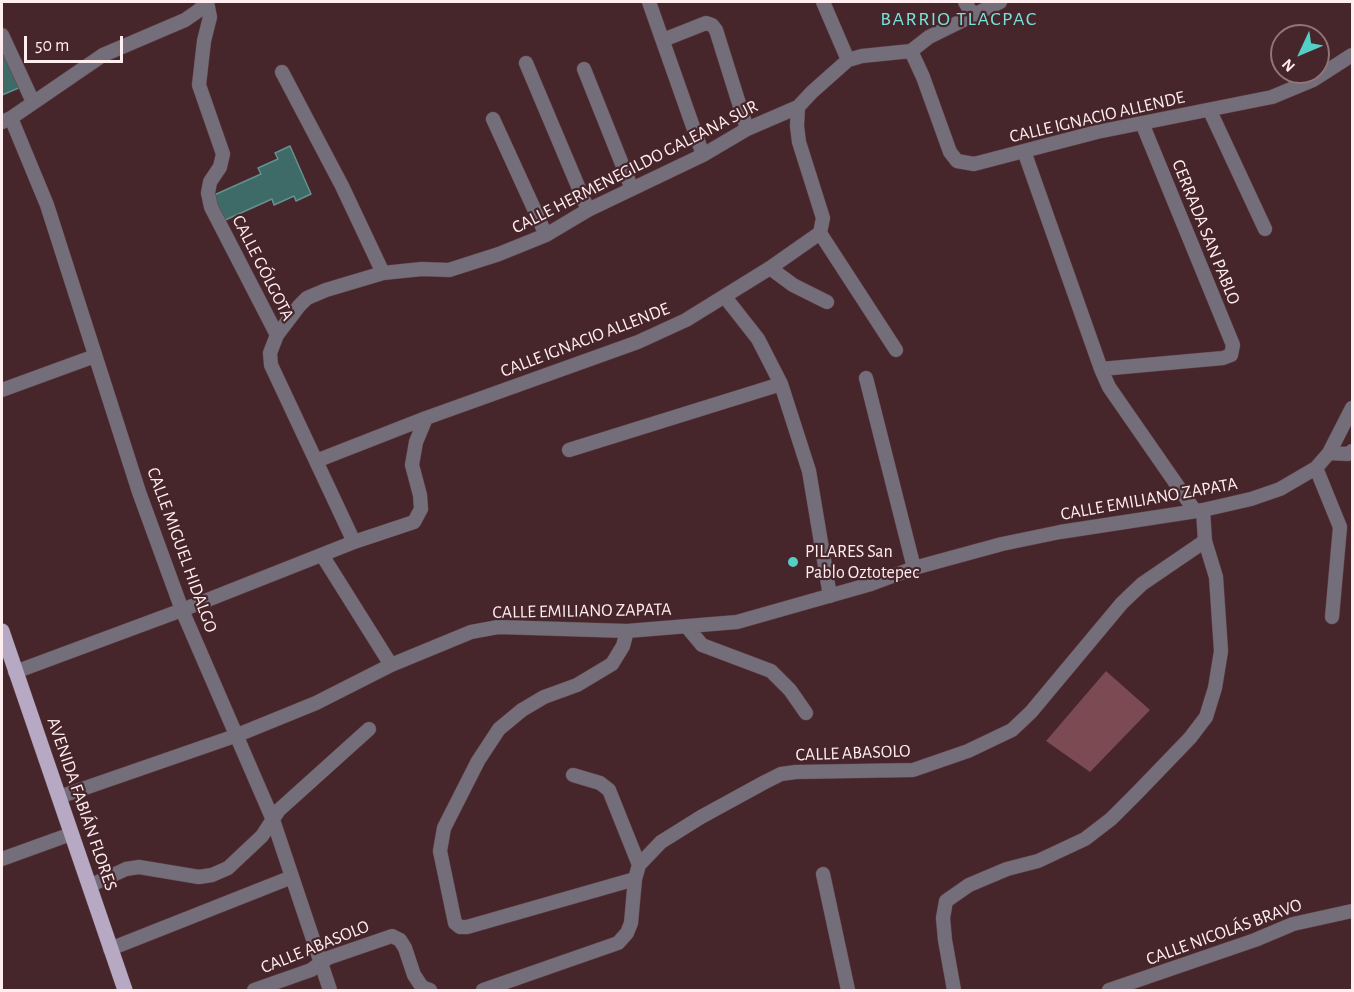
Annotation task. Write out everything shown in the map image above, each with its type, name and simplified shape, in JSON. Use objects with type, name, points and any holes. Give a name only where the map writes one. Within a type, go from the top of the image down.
[{"type":"main road","name":"AVENIDA FABIÁN FLORES","points":[[2,636],[125,990]]},
{"type":"street","points":[[6,120],[103,56],[184,20],[207,2]]},
{"type":"street","name":"CALLE GÓLGOTA","points":[[207,2],[210,17],[204,41],[200,85],[223,154],[220,167],[210,182],[208,193],[211,207],[277,335],[270,353],[271,365],[354,542]]},
{"type":"street","points":[[649,2],[704,155]]},
{"type":"street","points":[[823,2],[848,60],[862,56],[911,51],[929,37],[999,2]]},
{"type":"street","points":[[965,2],[972,15]]},
{"type":"street","points":[[663,40],[706,23],[712,25],[716,30],[747,129]]},
{"type":"street","points":[[2,35],[33,102]]},
{"type":"street","name":"CALLE IGNACIO ALLENDE","points":[[911,51],[923,77],[950,152],[957,161],[974,164],[1097,132],[1272,97],[1313,80],[1353,55]]},
{"type":"street","name":"CALLE HERMENEGILDO GALEANA SUR","points":[[277,335],[299,306],[308,298],[326,290],[383,273],[422,269],[449,270],[500,254],[546,235],[588,210],[704,155],[747,129],[798,107],[848,60]]},
{"type":"street","points":[[526,63],[588,210]]},
{"type":"street","points":[[584,69],[632,189]]},
{"type":"street","points":[[282,72],[342,186],[383,273]]},
{"type":"street","points":[[798,107],[797,126],[800,142],[823,218],[820,233],[896,350]]},
{"type":"street","points":[[1210,111],[1265,229]]},
{"type":"street","points":[[493,119],[546,235]]},
{"type":"street","name":"CALLE MIGUEL HIDALGO","points":[[6,120],[47,205],[139,492],[182,610],[273,820],[330,990]]},
{"type":"street","name":"CERRADA SAN PABLO","points":[[1101,369],[1223,358],[1231,355],[1233,345],[1142,123]]},
{"type":"street","points":[[954,990],[943,918],[946,902],[969,885],[1007,869],[1038,861],[1085,839],[1111,819],[1190,738],[1206,717],[1215,688],[1221,651],[1216,577],[1205,541],[1199,510],[1109,387],[1024,151]]},
{"type":"street","name":"CALLE IGNACIO ALLENDE","points":[[315,461],[426,418],[638,342],[686,320],[725,297],[820,233]]},
{"type":"street","points":[[770,268],[794,285],[827,302]]},
{"type":"street","points":[[725,297],[758,339],[781,384],[808,471],[830,596]]},
{"type":"street","points":[[2,390],[95,356]]},
{"type":"street","points":[[867,378],[914,568]]},
{"type":"street","points":[[569,450],[781,384]]},
{"type":"street","name":"CALLE EMILIANO ZAPATA","points":[[59,797],[235,736],[316,703],[391,665],[471,632],[498,627],[627,632],[737,622],[786,610],[914,568],[1002,544],[1251,499],[1280,489],[1316,468],[1329,453],[1353,408]]},
{"type":"street","points":[[15,672],[182,610],[354,542],[414,522],[421,509],[420,495],[412,465],[416,442],[426,418]]},
{"type":"street","points":[[1329,453],[1348,454],[1353,451]]},
{"type":"street","points":[[1316,468],[1340,527],[1332,617]]},
{"type":"street","name":"CALLE ABASOLO","points":[[483,990],[618,943],[627,933],[631,923],[635,879],[639,865],[661,842],[701,817],[781,774],[913,770],[968,751],[1012,730],[1030,712],[1122,603],[1142,584],[1205,541]]},
{"type":"street","points":[[322,555],[391,665]]},
{"type":"street","points":[[687,627],[702,645],[771,671],[790,690],[806,713]]},
{"type":"street","points":[[627,632],[623,646],[612,663],[577,685],[522,710],[499,729],[478,761],[444,828],[440,851],[455,923],[460,927],[467,927],[635,879]]},
{"type":"street","points":[[89,886],[126,869],[139,867],[199,877],[212,875],[228,868],[262,836],[279,810],[369,729]]},
{"type":"street","points":[[573,775],[600,783],[609,790],[639,865]]},
{"type":"street","points":[[2,859],[71,834]]},
{"type":"street","points":[[823,874],[848,990]]},
{"type":"street","points":[[110,949],[292,877]]},
{"type":"street","name":"CALLE NICOLÁS BRAVO","points":[[1109,990],[1133,987],[1293,924],[1353,911]]},
{"type":"street","name":"CALLE ABASOLO","points":[[254,990],[311,970],[328,958],[392,936],[400,940],[405,948],[414,975],[422,987],[430,990]]},
{"type":"shaded area","points":[[1106,671],[1150,710],[1090,772],[1046,741]]},
{"type":"building","points":[[2,48],[21,87],[2,95]]},
{"type":"building","points":[[290,146],[311,194],[296,201],[294,196],[274,205],[272,199],[223,221],[212,196],[261,174],[258,168],[278,159],[275,153]]},
{"type":"place","name":"PILARES San Pablo Oztotepec","points":[[793,562]]},
{"type":"district","name":"BARRIO TLACPAC","points":[[959,19]]}]
